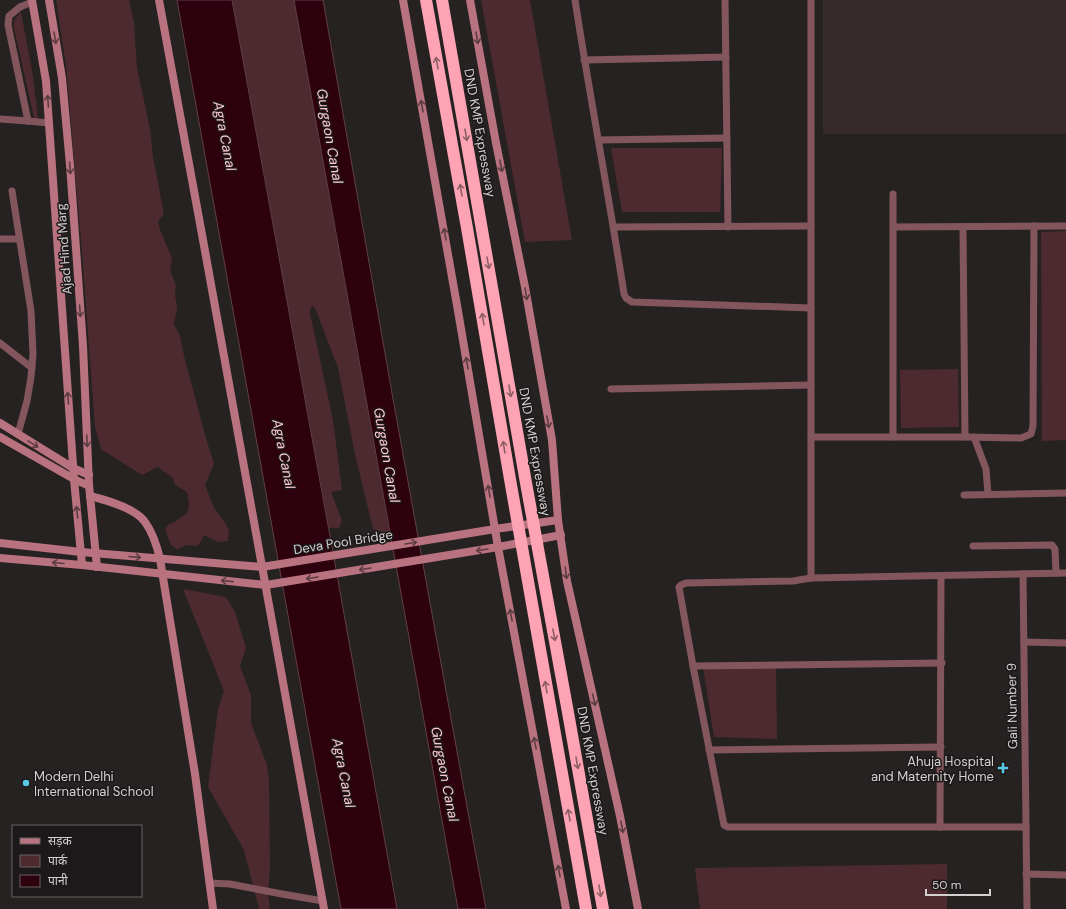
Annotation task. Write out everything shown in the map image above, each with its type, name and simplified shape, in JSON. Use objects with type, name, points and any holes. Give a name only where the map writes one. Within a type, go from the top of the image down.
[{"type":"highway","points":[[426,0],[468,228],[510,485],[586,909]]},
{"type":"highway","name":"DND KMP Expressway","points":[[442,0],[526,482],[603,909]]},
{"type":"street","name":"Ajad Hind Marg","points":[[49,0],[62,78],[70,164],[83,346],[89,486],[97,567]]},
{"type":"street","points":[[159,0],[204,240],[323,905],[282,894],[230,884],[209,883]]},
{"type":"street","points":[[403,0],[498,547],[566,909]]},
{"type":"street","points":[[470,0],[496,144],[525,287],[552,440],[558,520],[567,581],[620,816],[638,909]]},
{"type":"street","points":[[575,0],[624,294],[626,298],[632,302],[811,308]]},
{"type":"street","points":[[725,0],[728,227]]},
{"type":"street","points":[[811,0],[811,578]]},
{"type":"street","points":[[28,121],[8,26],[9,16],[20,7],[32,1],[46,81],[73,468],[82,565]]},
{"type":"street","points":[[584,60],[726,58]]},
{"type":"street","points":[[0,120],[49,123]]},
{"type":"street","points":[[599,140],[727,138]]},
{"type":"street","points":[[12,191],[31,311],[33,354],[27,401],[18,434]]},
{"type":"street","points":[[893,194],[893,437]]},
{"type":"street","points":[[614,227],[811,226]]},
{"type":"street","points":[[811,437],[1022,438],[1030,434],[1033,426],[1034,226]]},
{"type":"street","points":[[893,227],[1066,226]]},
{"type":"street","points":[[963,227],[965,437]]},
{"type":"street","points":[[0,239],[19,239]]},
{"type":"street","points":[[0,343],[32,368]]},
{"type":"street","points":[[610,389],[811,385]]},
{"type":"street","points":[[0,423],[73,468],[89,475]]},
{"type":"street","points":[[0,436],[74,479],[89,486]]},
{"type":"street","points":[[974,437],[986,468],[988,494]]},
{"type":"street","points":[[964,495],[1066,493]]},
{"type":"street","points":[[90,496],[104,499],[132,512],[145,521],[155,541],[160,559],[195,774],[213,909]]},
{"type":"street","name":"Deva Pool Bridge","points":[[0,543],[96,554],[262,567],[558,520]]},
{"type":"street","points":[[0,558],[82,565],[266,586],[561,535]]},
{"type":"street","points":[[973,546],[1052,545],[1055,549],[1056,573]]},
{"type":"street","points":[[1026,827],[728,827],[724,825],[679,587],[686,583],[792,581],[811,578],[1066,573]]},
{"type":"street","name":"Gali Number 9","points":[[1023,574],[1027,909]]},
{"type":"street","points":[[940,827],[942,663],[941,576]]},
{"type":"street","points":[[1024,642],[1066,642]]},
{"type":"street","points":[[693,666],[942,663]]},
{"type":"street","points":[[709,750],[941,747]]},
{"type":"street","points":[[1026,874],[1066,875]]},
{"type":"shaded area","points":[[823,0],[1066,0],[1066,134],[823,134]]},
{"type":"green space","points":[[56,0],[129,0],[134,23],[137,68],[150,129],[153,157],[164,214],[158,221],[160,230],[172,258],[170,270],[176,285],[175,295],[177,308],[174,324],[180,336],[184,356],[214,464],[205,485],[214,508],[224,521],[229,531],[228,541],[218,542],[204,535],[197,546],[187,545],[177,549],[171,545],[165,529],[169,524],[175,522],[188,512],[189,504],[187,492],[175,485],[173,478],[158,467],[142,475],[101,449],[95,427],[66,65]]},
{"type":"green space","points":[[232,0],[294,0],[390,535],[373,529],[355,454],[338,368],[316,310],[312,306],[310,313],[333,420],[342,490],[331,492],[342,520],[339,528],[329,528]]},
{"type":"green space","points":[[481,0],[530,0],[572,240],[525,242]]},
{"type":"green space","points":[[21,12],[33,76],[38,118],[34,118],[14,28],[15,19]]},
{"type":"green space","points":[[611,148],[722,148],[720,212],[622,212]]},
{"type":"green space","points":[[1066,231],[1066,440],[1042,441],[1041,232]]},
{"type":"green space","points":[[958,369],[959,427],[901,428],[900,370]]},
{"type":"green space","points":[[183,589],[226,597],[235,612],[246,648],[240,666],[251,695],[251,723],[267,765],[269,782],[270,867],[268,895],[270,909],[259,909],[244,850],[208,787],[218,709],[224,691]]},
{"type":"green space","points":[[703,667],[776,668],[777,739],[714,737]]},
{"type":"green space","points":[[947,864],[947,909],[700,909],[695,868]]},
{"type":"water","name":"Agra Canal","points":[[177,0],[232,0],[397,909],[341,909]]},
{"type":"water","name":"Gurgaon Canal","points":[[294,0],[323,0],[393,399],[486,909],[458,909]]},
{"type":"place","name":"Ahuja Hospital and Maternity Home","points":[[1003,768]]},
{"type":"place","name":"Modern Delhi International School","points":[[26,783]]}]
